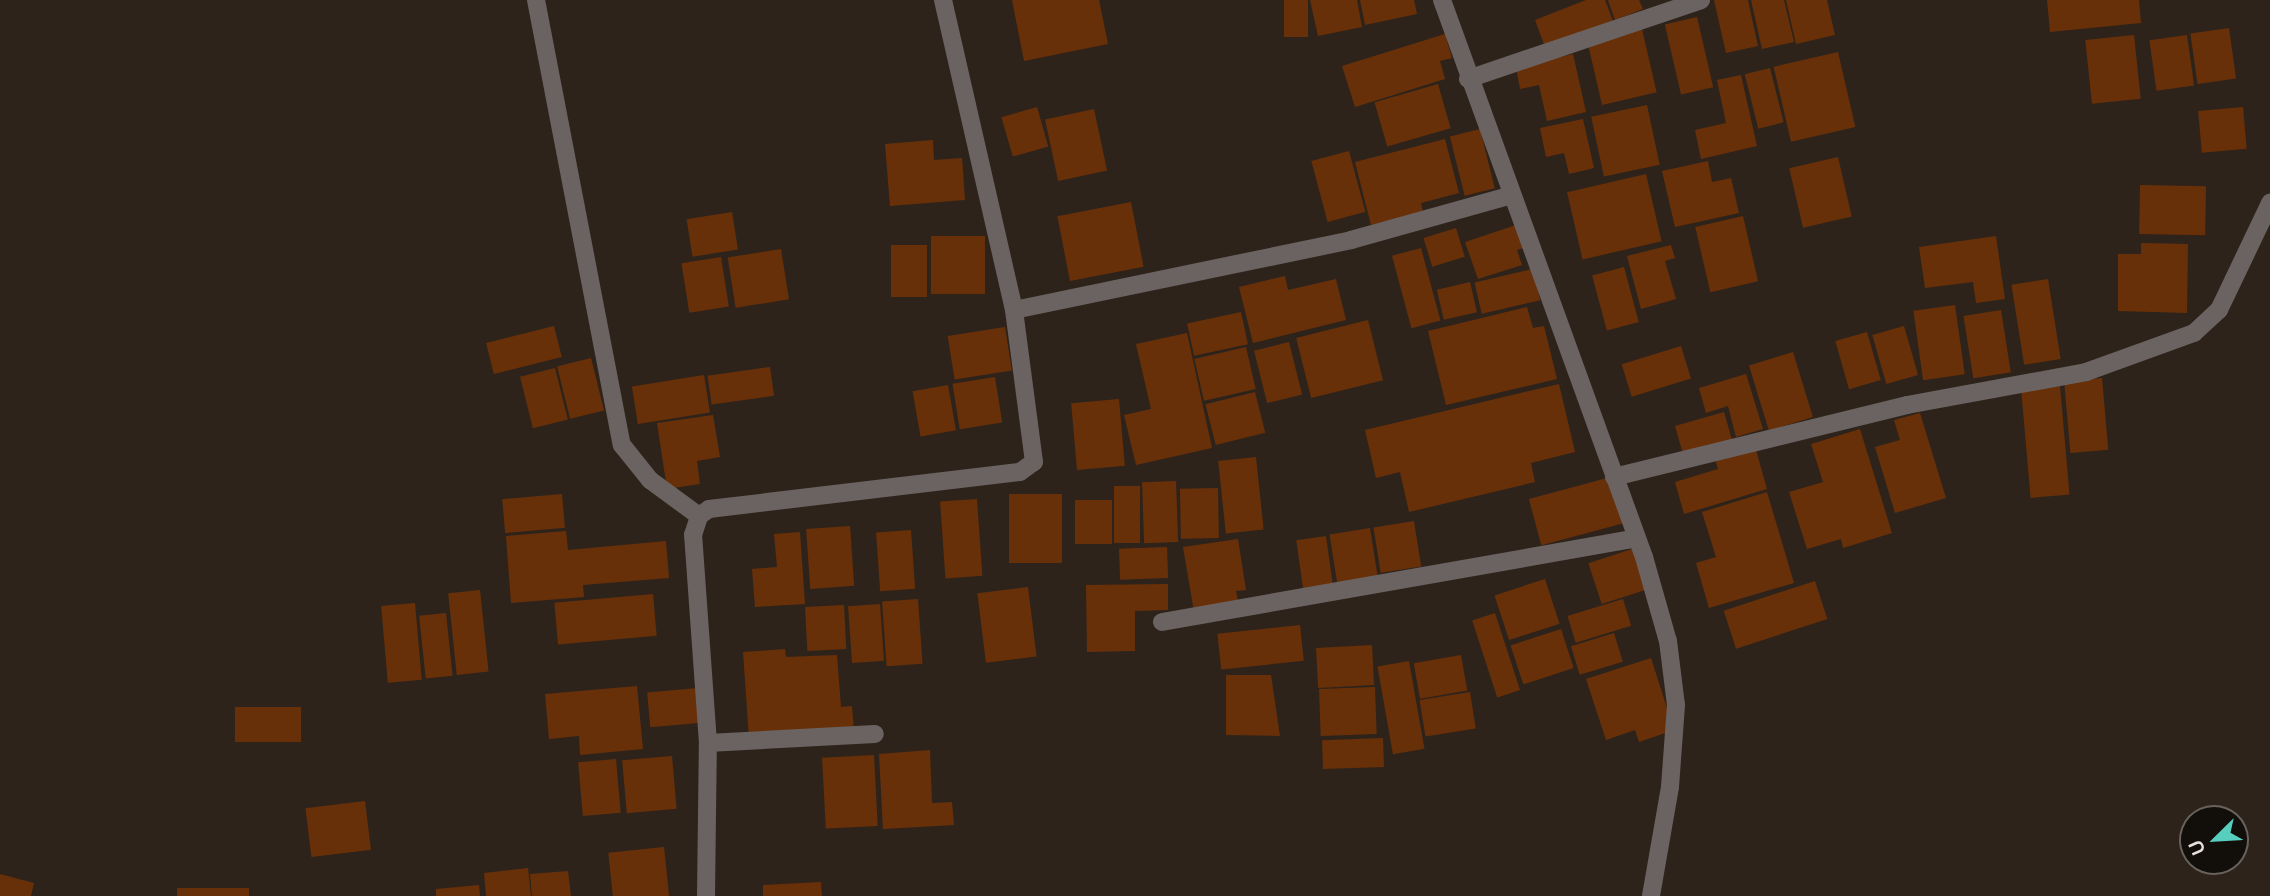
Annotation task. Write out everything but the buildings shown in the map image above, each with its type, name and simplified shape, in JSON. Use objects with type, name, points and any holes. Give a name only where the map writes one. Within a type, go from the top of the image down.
[{"type":"street","points":[[536,0],[622,445],[650,480],[699,516]]},
{"type":"street","points":[[706,896],[708,743],[694,535],[699,516],[709,509],[1028,469],[1036,443],[1014,310],[943,0]]},
{"type":"street","points":[[1442,0],[1508,196],[1636,538],[1668,641],[1676,705],[1670,786],[1651,896]]},
{"type":"street","points":[[1468,79],[1701,0]]},
{"type":"street","points":[[1014,310],[1352,240],[1508,196]]},
{"type":"street","points":[[1614,477],[1907,405],[2086,372],[2194,332],[2219,310],[2270,204]]},
{"type":"street","points":[[1162,622],[1636,538]]},
{"type":"street","points":[[708,743],[875,734]]}]
